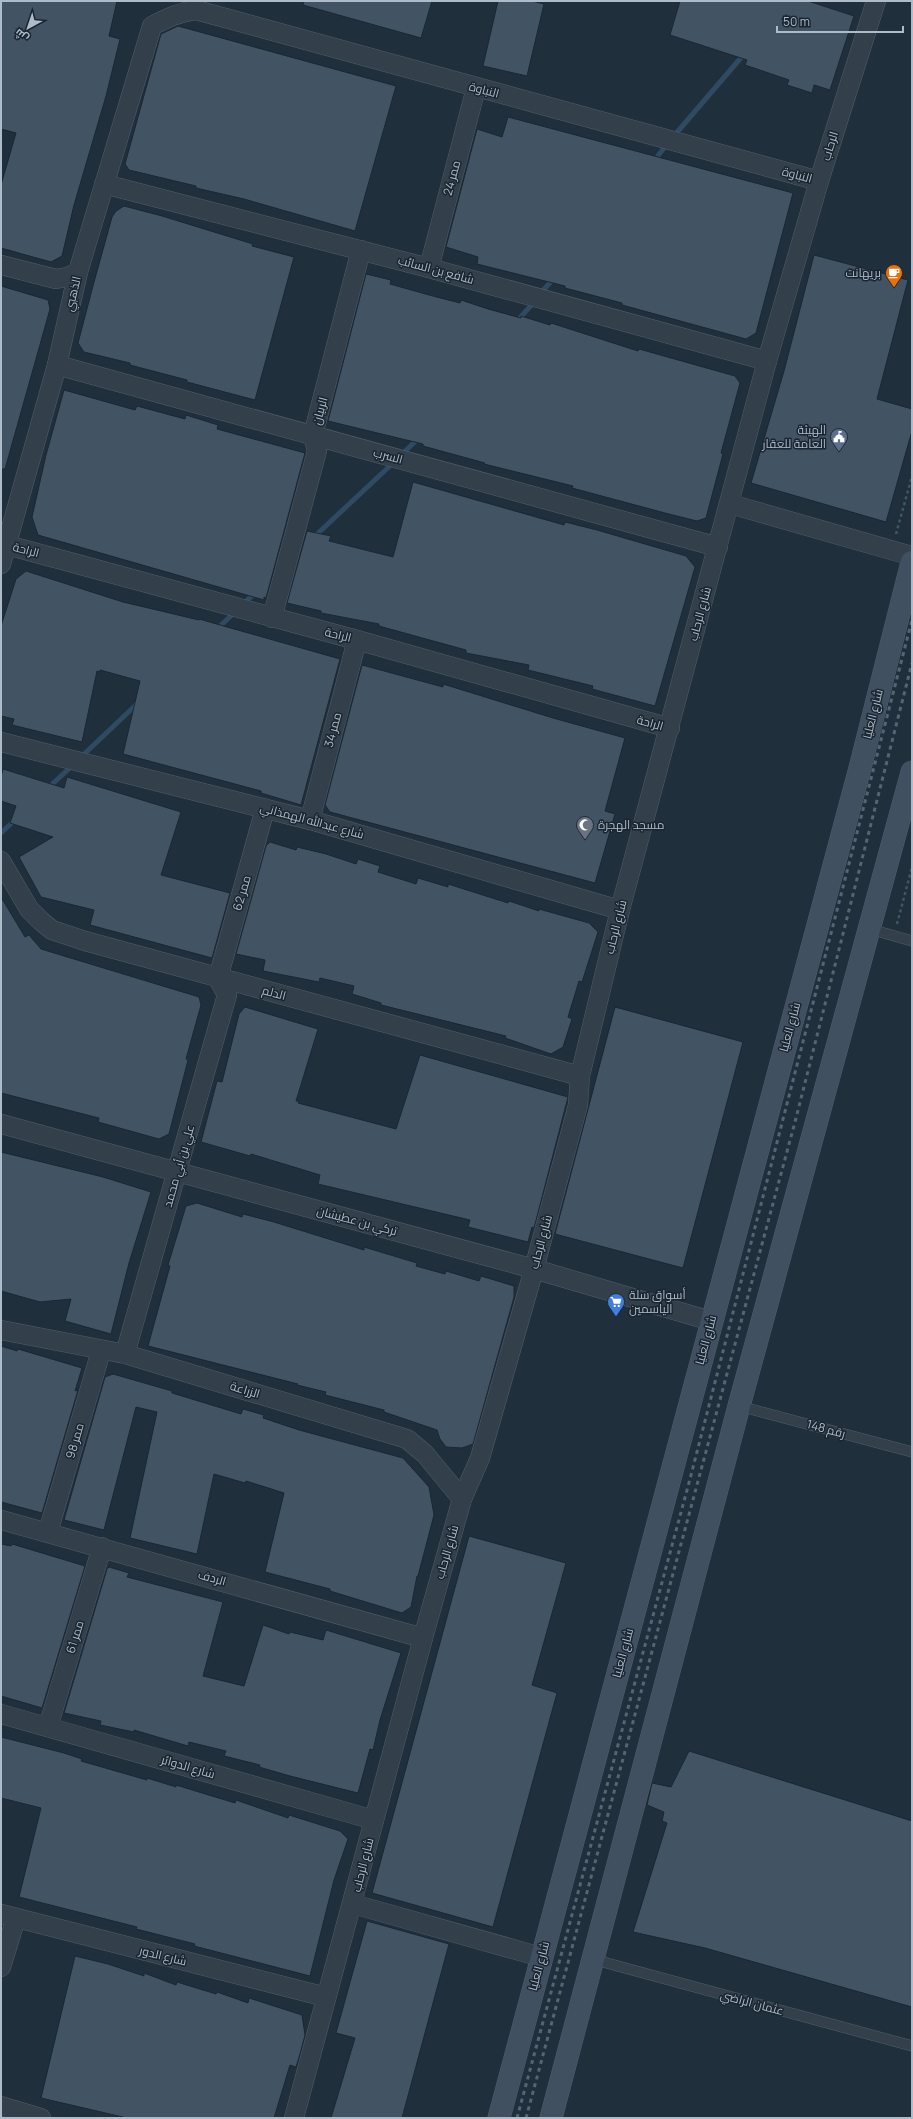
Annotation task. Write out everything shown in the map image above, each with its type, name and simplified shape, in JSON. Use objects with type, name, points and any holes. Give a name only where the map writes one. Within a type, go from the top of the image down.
[{"type":"main road","name":"شارع العليا","points":[[499,2118],[860,768],[912,562]]},
{"type":"main road","points":[[551,2118],[739,1406],[912,772]]},
{"type":"street","name":"الرحاب","points":[[767,361],[819,181],[876,1]]},
{"type":"street","name":"النباوة","points":[[152,26],[181,12],[196,10],[819,181]]},
{"type":"street","name":"الذهبي","points":[[1,564],[57,365],[78,272],[152,26]]},
{"type":"street","name":"ممر 24","points":[[429,268],[476,88]]},
{"type":"street","name":"شافع بن السائب","points":[[104,184],[429,268],[767,361]]},
{"type":"street","name":"الربيان","points":[[272,618],[317,451],[313,435],[361,250]]},
{"type":"street","points":[[1,265],[56,279],[67,278],[78,272]]},
{"type":"street","name":"شارع الرحاب","points":[[294,2118],[462,1498],[480,1458],[534,1269],[578,1105],[580,1076],[620,910],[730,504],[767,361]]},
{"type":"street","name":"السرب","points":[[57,365],[718,547]]},
{"type":"street","points":[[730,504],[912,556]]},
{"type":"street","name":"الراحة","points":[[6,545],[357,640],[670,728]]},
{"type":"street","name":"ممر 34","points":[[310,820],[357,640]]},
{"type":"street","name":"شارع عبدالله الهمذاني","points":[[1,742],[310,820],[620,910]]},
{"type":"street","name":"ممر 62","points":[[218,978],[265,809]]},
{"type":"street","name":"الدلم","points":[[1,861],[29,909],[52,930],[85,941],[218,978],[580,1076]]},
{"type":"street","name":"علي بن أبي محمد","points":[[125,1354],[227,995],[218,978]]},
{"type":"street","name":"تركي بن عطيشان","points":[[1,1124],[534,1269],[712,1321]]},
{"type":"street","name":"الزراعة","points":[[1,1330],[101,1351],[125,1354],[407,1439],[430,1460],[462,1498]]},
{"type":"street","name":"ممر 98","points":[[48,1532],[101,1351]]},
{"type":"street","name":"الردف","points":[[1,1520],[423,1638]]},
{"type":"street","name":"ممر 61","points":[[48,1727],[102,1547]]},
{"type":"street","name":"شارع الدوائر","points":[[1,1714],[374,1820]]},
{"type":"street","points":[[353,1904],[541,1957]]},
{"type":"street","points":[[1,1967],[8,1916]]},
{"type":"street","name":"شارع الدور","points":[[8,1916],[326,1997]]},
{"type":"street","points":[[1,2106],[41,2118]]},
{"type":"lane","points":[[870,929],[912,941]]},
{"type":"lane","name":"رقم 148","points":[[739,1406],[912,1452]]},
{"type":"lane","name":"عثمان الراضي","points":[[592,1959],[912,2046]]},
{"type":"path","points":[[892,550],[912,476]]},
{"type":"path","points":[[894,936],[912,867]]},
{"type":"building","points":[[1,1],[117,1],[109,36],[120,39],[106,96],[74,205],[62,256],[51,262],[1,248],[1,185],[16,133],[1,129]]},
{"type":"building","points":[[304,1],[432,1],[421,38],[303,5]]},
{"type":"building","points":[[498,1],[532,1],[544,4],[527,76],[483,66]]},
{"type":"building","points":[[680,1],[808,1],[854,16],[830,90],[814,85],[812,93],[787,85],[789,80],[745,65],[747,60],[670,35]]},
{"type":"building","points":[[178,26],[396,86],[355,231],[244,199],[196,188],[196,186],[129,170],[125,164],[161,34]]},
{"type":"building","points":[[508,117],[793,193],[756,333],[746,339],[622,305],[622,303],[565,288],[565,286],[477,264],[478,257],[446,247],[477,129],[502,137]]},
{"type":"building","points":[[124,206],[253,244],[252,246],[294,257],[255,400],[187,382],[187,380],[130,365],[130,363],[84,352],[78,343],[94,282],[112,217],[116,211]]},
{"type":"building","points":[[814,255],[908,280],[877,399],[912,409],[912,431],[886,522],[751,483],[784,371]]},
{"type":"building","points":[[366,274],[391,280],[390,284],[429,295],[460,303],[461,300],[521,318],[521,316],[550,325],[551,323],[638,351],[639,349],[735,376],[740,383],[721,453],[723,454],[706,518],[697,521],[665,513],[572,488],[573,486],[484,464],[485,463],[423,446],[423,444],[328,421]]},
{"type":"building","points":[[1,286],[48,300],[50,309],[5,469],[1,469]]},
{"type":"building","points":[[64,390],[135,410],[137,406],[185,419],[186,415],[218,425],[217,429],[305,453],[266,598],[264,597],[264,600],[38,535],[32,517],[46,455]]},
{"type":"building","points":[[413,482],[564,525],[565,522],[597,530],[686,556],[695,567],[655,706],[592,689],[593,686],[528,670],[529,665],[466,653],[466,650],[379,626],[379,624],[321,613],[321,611],[287,603],[307,531],[331,536],[329,541],[393,557]]},
{"type":"building","points":[[26,571],[123,602],[199,619],[340,659],[301,805],[261,793],[261,791],[123,754],[140,681],[100,670],[100,672],[97,671],[82,742],[12,725],[14,719],[1,716],[1,626],[16,579]]},
{"type":"building","points":[[362,665],[443,687],[443,684],[553,718],[625,738],[605,811],[615,814],[595,883],[330,812],[325,805]]},
{"type":"building","points":[[3,769],[64,788],[67,777],[181,812],[161,875],[230,893],[212,958],[90,925],[94,910],[41,897],[19,857],[53,837],[10,823],[16,806],[1,801],[1,777]]},
{"type":"building","points":[[270,842],[296,850],[297,847],[326,854],[356,864],[358,859],[380,866],[378,872],[416,884],[418,878],[448,887],[448,884],[508,903],[509,901],[539,911],[539,909],[589,923],[598,932],[582,982],[579,981],[568,1017],[572,1019],[563,1047],[551,1054],[505,1038],[506,1036],[381,1005],[381,1003],[352,994],[354,986],[320,978],[319,982],[263,971],[265,960],[236,954],[266,846]]},
{"type":"building","points":[[1,897],[25,937],[29,935],[41,949],[199,997],[201,1005],[186,1059],[188,1060],[169,1134],[159,1139],[98,1122],[99,1118],[1,1093]]},
{"type":"building","points":[[245,1007],[318,1029],[296,1101],[299,1101],[298,1103],[396,1129],[420,1055],[568,1097],[534,1228],[532,1227],[528,1242],[468,1227],[470,1220],[318,1184],[320,1175],[251,1154],[250,1156],[201,1142],[217,1081],[222,1082],[239,1014]]},
{"type":"building","points":[[615,1007],[743,1042],[683,1268],[555,1234]]},
{"type":"building","points":[[1,1152],[103,1177],[151,1192],[129,1263],[111,1334],[65,1321],[71,1299],[40,1302],[1,1291]]},
{"type":"building","points":[[197,1203],[242,1217],[243,1214],[274,1222],[364,1250],[364,1247],[417,1263],[416,1266],[445,1274],[446,1271],[479,1281],[481,1276],[514,1286],[514,1297],[473,1444],[462,1448],[446,1447],[440,1439],[437,1430],[384,1412],[384,1410],[325,1395],[326,1392],[297,1385],[298,1384],[148,1346],[170,1266],[168,1265],[186,1206]]},
{"type":"building","points":[[1,1346],[17,1351],[18,1349],[82,1368],[75,1391],[78,1390],[42,1513],[1,1502]]},
{"type":"building","points":[[113,1374],[172,1391],[172,1393],[241,1414],[243,1409],[264,1415],[263,1418],[299,1430],[403,1458],[429,1487],[434,1515],[417,1576],[411,1607],[402,1613],[330,1591],[330,1589],[265,1572],[284,1493],[246,1481],[245,1483],[214,1474],[197,1554],[130,1538],[157,1412],[136,1407],[104,1530],[64,1520],[105,1377]]},
{"type":"building","points":[[469,1536],[566,1563],[532,1685],[557,1693],[493,1927],[372,1893]]},
{"type":"building","points":[[1,1544],[11,1546],[12,1544],[85,1566],[42,1708],[1,1696]]},
{"type":"building","points":[[109,1567],[129,1573],[127,1577],[223,1602],[203,1676],[244,1686],[263,1625],[289,1634],[290,1632],[323,1640],[326,1630],[401,1653],[380,1720],[373,1750],[370,1749],[358,1793],[290,1776],[259,1767],[260,1765],[224,1756],[226,1751],[189,1742],[188,1746],[134,1730],[134,1732],[100,1725],[101,1721],[64,1713],[107,1569]]},
{"type":"building","points":[[1,1737],[64,1753],[82,1759],[81,1761],[147,1780],[147,1778],[176,1787],[176,1785],[235,1803],[236,1800],[288,1818],[289,1815],[340,1831],[348,1839],[334,1880],[310,1976],[194,1946],[195,1944],[136,1929],[137,1927],[19,1897],[41,1808],[1,1798]]},
{"type":"building","points":[[689,1751],[912,1821],[912,2007],[705,1948],[633,1932],[667,1823],[662,1821],[664,1812],[647,1805],[652,1783],[671,1787]]},
{"type":"building","points":[[367,1921],[449,1944],[402,2118],[331,2118],[355,2038],[336,2033]]},
{"type":"building","points":[[75,1956],[108,1964],[144,1976],[144,1973],[176,1985],[177,1982],[216,1994],[217,1992],[248,2003],[249,1998],[302,2015],[305,2035],[300,2054],[296,2067],[290,2065],[274,2118],[127,2118],[41,2098]]},
{"type":"waterway","points":[[673,137],[745,53]]},
{"type":"waterway","points":[[653,162],[668,143]]},
{"type":"waterway","points":[[540,294],[554,278]]},
{"type":"waterway","points":[[518,320],[535,301]]},
{"type":"waterway","points":[[401,455],[419,438]]},
{"type":"waterway","points":[[314,537],[393,463]]},
{"type":"waterway","points":[[243,604],[256,592]]},
{"type":"waterway","points":[[217,629],[236,611]]},
{"type":"waterway","points":[[80,758],[138,703]]},
{"type":"waterway","points":[[48,788],[73,765]]},
{"type":"waterway","points":[[1,833],[16,819]]},
{"type":"railway","points":[[517,2118],[690,1479],[912,620]]},
{"type":"railway","points":[[526,2118],[795,1122],[912,663]]},
{"type":"place","name":"بريهانت","points":[[894,288]]},
{"type":"place","name":"الهيئة العامة للعقار","points":[[839,452]]},
{"type":"place","name":"مسجد الهجرة","points":[[585,840]]},
{"type":"place","name":"أسواق سلة الياسمين","points":[[616,1317]]}]
